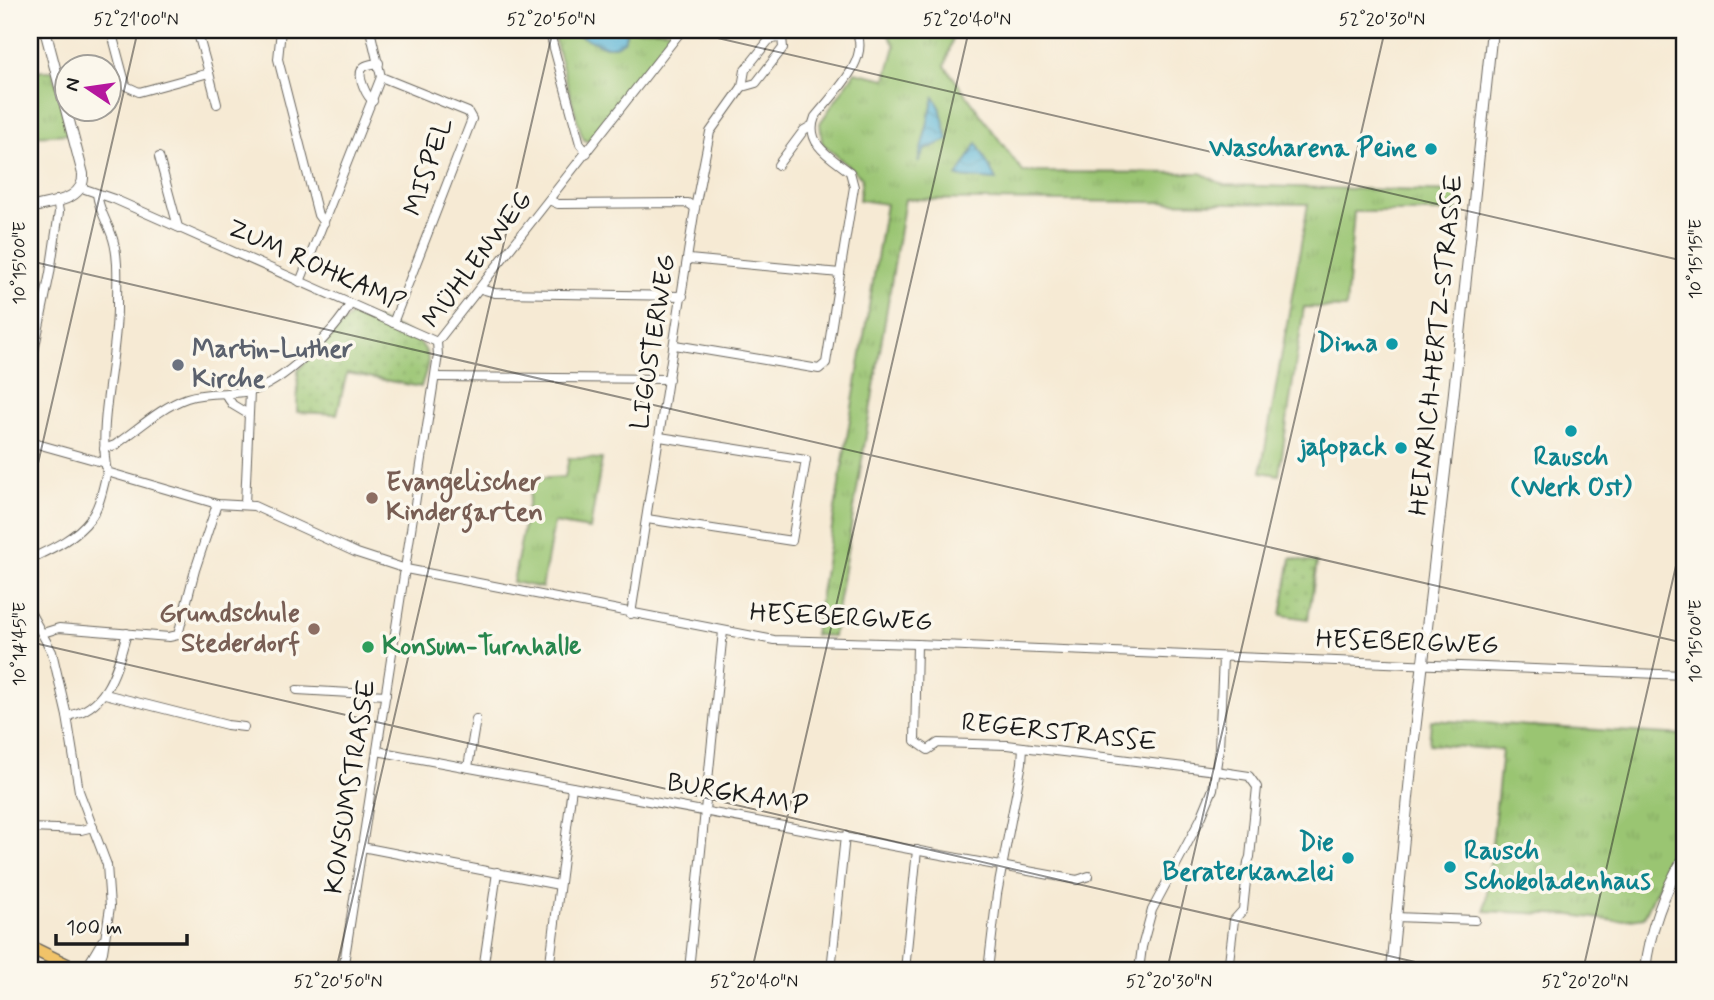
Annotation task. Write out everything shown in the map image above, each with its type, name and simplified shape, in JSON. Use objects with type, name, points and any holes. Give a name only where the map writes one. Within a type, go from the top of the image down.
[{"type":"main road","points":[[30,947],[76,970]]},
{"type":"street","points":[[30,208],[70,197],[82,188],[83,174],[45,30]]},
{"type":"street","points":[[111,30],[126,86],[131,90],[139,92],[209,73]]},
{"type":"street","points":[[197,30],[217,104]]},
{"type":"street","points":[[281,30],[278,59],[318,215],[324,222]]},
{"type":"street","points":[[300,282],[381,77],[370,30]]},
{"type":"street","points":[[549,30],[580,144],[587,153]]},
{"type":"street","name":"MÜHLENWEG","points":[[406,569],[438,342],[682,30]]},
{"type":"street","points":[[675,345],[819,369],[826,363],[854,178],[817,145],[811,126],[858,59],[860,40],[855,30]]},
{"type":"street","name":"HEINRICH-HERTZ-STRASSE","points":[[1391,970],[1492,30]]},
{"type":"street","name":"LIGUSTERWEG","points":[[631,614],[695,208],[710,132],[741,87],[745,70],[768,40],[785,33],[783,48],[756,83],[741,87]]},
{"type":"street","points":[[373,101],[367,95],[362,69],[379,63]]},
{"type":"street","name":"MISPEL","points":[[381,77],[468,112],[472,120],[393,323]]},
{"type":"street","points":[[778,165],[804,130],[811,126]]},
{"type":"street","points":[[159,157],[178,227]]},
{"type":"street","name":"ZUM ROHKAMP","points":[[82,188],[114,199],[438,342]]},
{"type":"street","points":[[30,559],[61,543],[90,520],[97,507],[106,467],[104,449],[117,321],[116,266],[112,237],[100,211],[97,194]]},
{"type":"street","points":[[550,200],[558,204],[688,203],[695,208]]},
{"type":"street","points":[[30,371],[50,273],[59,212],[57,201]]},
{"type":"street","points":[[689,259],[840,273]]},
{"type":"street","points":[[481,289],[495,293],[683,296]]},
{"type":"street","points":[[104,449],[115,445],[184,399],[261,388],[289,371],[344,315],[350,304]]},
{"type":"street","points":[[435,377],[669,379]]},
{"type":"street","points":[[245,504],[250,391]]},
{"type":"street","points":[[225,394],[233,405],[248,414]]},
{"type":"street","points":[[647,519],[792,541],[806,460],[660,437]]},
{"type":"street","name":"HESEBERGWEG","points":[[30,442],[218,504],[245,504],[357,553],[406,569],[789,642],[916,644],[1684,675]]},
{"type":"street","points":[[43,633],[60,628],[169,637],[178,635],[195,570],[218,504]]},
{"type":"street","name":"KONSUMSTRASSE","points":[[343,970],[406,569]]},
{"type":"street","points":[[30,612],[52,652],[67,716],[79,791],[107,865],[110,895],[103,952],[96,970]]},
{"type":"street","points":[[689,970],[723,631]]},
{"type":"street","points":[[67,716],[83,711],[105,694],[118,665],[127,632]]},
{"type":"street","name":"REGERSTRASSE","points":[[916,644],[915,741],[928,750],[937,743],[1023,747],[1216,771],[1254,779],[1257,787],[1243,910],[1234,920],[1228,970]]},
{"type":"street","points":[[1139,970],[1152,910],[1201,818],[1213,789],[1223,657]]},
{"type":"street","points":[[297,690],[386,695]]},
{"type":"street","points":[[105,694],[244,727]]},
{"type":"street","points":[[468,767],[476,719]]},
{"type":"street","points":[[988,970],[1023,747]]},
{"type":"street","name":"BURGKAMP","points":[[377,751],[1077,880],[1089,876]]},
{"type":"street","points":[[549,970],[572,787]]},
{"type":"street","points":[[30,828],[81,830],[93,827]]},
{"type":"street","points":[[831,970],[845,836]]},
{"type":"street","points":[[362,847],[559,885]]},
{"type":"street","points":[[905,970],[917,850]]},
{"type":"street","points":[[1645,970],[1647,949],[1655,924],[1684,858]]},
{"type":"street","points":[[483,970],[497,872]]},
{"type":"street","points":[[1395,917],[1475,920]]},
{"type":"street","points":[[85,970],[105,936]]},
{"type":"green space","points":[[552,30],[675,30],[588,141],[584,140],[581,133]]},
{"type":"green space","points":[[886,30],[955,30],[945,66],[1023,172],[1201,173],[1224,185],[1459,192],[1457,212],[1354,212],[1346,308],[1304,307],[1279,475],[1261,472],[1308,204],[905,199],[833,636],[814,635],[886,204],[859,200],[862,178],[822,143],[820,123],[855,72],[886,79],[895,46]]},
{"type":"green space","points":[[30,71],[52,71],[52,122],[66,122],[69,134],[30,136]]},
{"type":"green space","points":[[354,312],[398,328],[419,342],[428,360],[421,387],[347,373],[337,414],[297,412],[298,370]]},
{"type":"green space","points":[[569,458],[602,459],[590,529],[554,523],[542,588],[513,582],[533,479],[565,477]]},
{"type":"green space","points":[[1291,558],[1317,563],[1308,619],[1281,615]]},
{"type":"green space","points":[[1431,720],[1684,735],[1684,841],[1662,878],[1644,917],[1616,921],[1571,915],[1485,911],[1502,750],[1429,744]]},
{"type":"water","points":[[567,30],[627,30],[624,41],[615,46],[603,46]]},
{"type":"water","points":[[934,97],[940,107],[948,140],[925,150],[918,162]]},
{"type":"water","points":[[977,143],[996,180],[957,177]]},
{"type":"place","name":"Wascharena Peine","points":[[1431,149]]},
{"type":"place","name":"Dima","points":[[1392,344]]},
{"type":"place","name":"Martin-Luther Kirche","points":[[178,365]]},
{"type":"place","name":"Rausch (Werk Ost)","points":[[1571,431]]},
{"type":"place","name":"jafopack","points":[[1401,448]]},
{"type":"place","name":"Evangelischer Kindergarten","points":[[372,498]]},
{"type":"place","name":"Grundschule Stederdorf","points":[[314,629]]},
{"type":"place","name":"Konsum-Turnhalle","points":[[368,647]]},
{"type":"place","name":"Die Beraterkanzlei","points":[[1348,858]]},
{"type":"place","name":"Rausch Schokoladenhaus","points":[[1450,867]]}]
